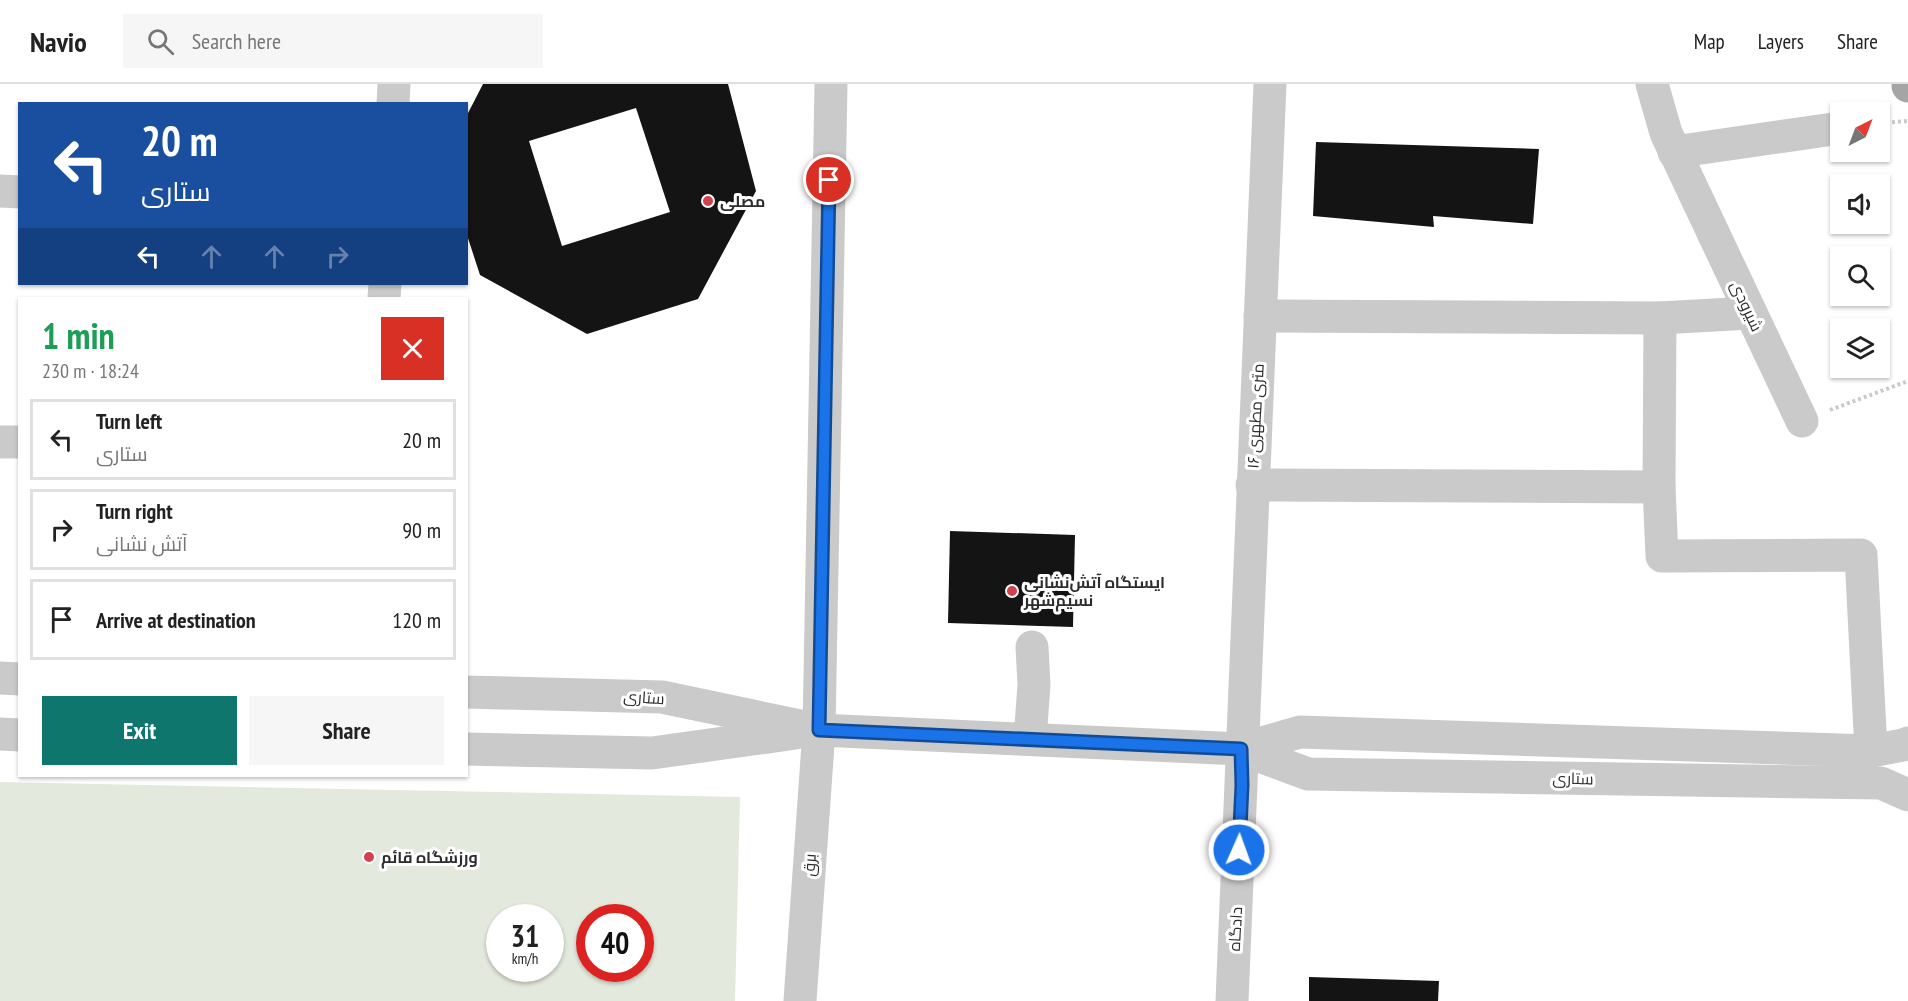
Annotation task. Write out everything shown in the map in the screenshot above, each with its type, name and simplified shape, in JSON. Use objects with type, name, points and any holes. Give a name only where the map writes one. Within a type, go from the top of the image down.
[{"type":"street","points":[[393,102],[394,84]]},
{"type":"street","name":"برق","points":[[800,1001],[819,730],[831,84]]},
{"type":"street","name":"۱۶ متری مطهری","points":[[1241,749],[1270,84]]},
{"type":"street","name":"شیرودی","points":[[1652,84],[1674,152],[1802,421]]},
{"type":"street","points":[[1674,152],[1830,129]]},
{"type":"street","points":[[0,191],[18,192]]},
{"type":"street","points":[[1260,316],[1660,318],[1750,313]]},
{"type":"street","points":[[1660,318],[1659,487],[1662,555],[1861,555],[1871,751]]},
{"type":"street","points":[[0,442],[18,442]]},
{"type":"street","points":[[1252,485],[1659,487]]},
{"type":"street","points":[[1030,739],[1034,685],[1032,647]]},
{"type":"street","points":[[0,678],[18,679]]},
{"type":"street","name":"ستاری","points":[[468,692],[662,697],[819,730],[1241,749],[1308,774],[1881,783],[1908,795]]},
{"type":"street","name":"ستاری","points":[[468,749],[652,753],[819,730]]},
{"type":"street","name":"ستاری","points":[[1241,749],[1300,732],[1871,751],[1908,743]]},
{"type":"street","points":[[0,734],[18,735]]},
{"type":"street","name":"دادگاه","points":[[1232,1001],[1242,785],[1241,749]]},
{"type":"path","points":[[1890,122],[1908,121]]},
{"type":"path","points":[[1802,421],[1908,381]]},
{"type":"shaded area","name":"ورزشگاه قائم","points":[[0,782],[740,797],[735,1001],[0,1001]]},
{"type":"building","name":"مصلی","points":[[483,84],[728,84],[756,191],[698,299],[587,334],[480,275],[468,238],[468,113]],"holes":[[[636,108],[670,212],[562,246],[529,141]]]},
{"type":"building","points":[[1316,142],[1539,149],[1533,224],[1433,216],[1434,227],[1313,216]]},
{"type":"building","points":[[950,531],[1075,535],[1073,627],[948,623]]},
{"type":"building","points":[[1309,977],[1439,981],[1438,1001],[1309,1001]]},
{"type":"place","name":"مصلی","points":[[708,201]]},
{"type":"place","name":"ایستگاه آتش‌نشانی نسیم‌شهر","points":[[1012,591]]},
{"type":"place","name":"ورزشگاه قائم","points":[[369,857]]},
{"type":"route","points":[[829,180],[819,730],[1241,749],[1239,850]]}]
